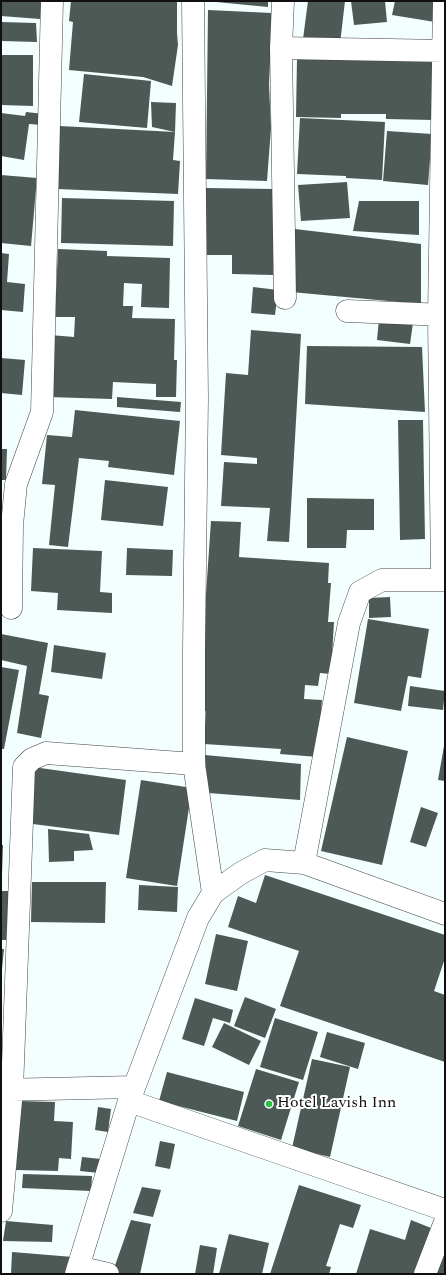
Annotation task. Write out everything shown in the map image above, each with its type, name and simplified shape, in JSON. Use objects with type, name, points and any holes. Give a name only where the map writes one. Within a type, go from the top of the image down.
[{"type":"street","points":[[10,608],[12,525],[16,484],[42,412],[52,1]]},
{"type":"street","points":[[193,1],[197,398],[194,764],[213,892]]},
{"type":"street","points":[[283,1],[281,48],[285,298]]},
{"type":"street","points":[[304,863],[349,623],[360,592],[382,580],[444,580],[442,315],[444,1]]},
{"type":"street","points":[[281,48],[444,51]]},
{"type":"street","points":[[347,312],[442,315]]},
{"type":"street","points":[[1,1211],[6,1090],[24,767],[32,759],[46,753],[194,764]]},
{"type":"street","points":[[108,1274],[77,1271],[132,1094],[198,918],[213,892],[241,873],[265,860],[304,863],[445,914]]},
{"type":"street","points":[[6,1090],[132,1094],[444,1208],[425,1274]]},
{"type":"building","points":[[1,1],[42,1],[40,19],[1,16]]},
{"type":"building","points":[[71,1],[177,1],[178,45],[172,86],[143,77],[69,70],[73,22],[69,21]]},
{"type":"building","points":[[206,1],[268,1],[268,7]]},
{"type":"building","points":[[308,1],[345,1],[340,44],[303,39]]},
{"type":"building","points":[[351,1],[385,1],[387,22],[354,25]]},
{"type":"building","points":[[395,1],[438,1],[435,22],[392,15]]},
{"type":"building","points":[[208,10],[272,13],[269,85],[271,128],[267,181],[206,179]]},
{"type":"building","points":[[1,22],[36,23],[37,42],[1,41]]},
{"type":"building","points":[[1,55],[33,55],[33,106],[1,105]]},
{"type":"building","points":[[297,58],[434,59],[433,120],[386,119],[386,114],[341,114],[341,118],[296,117]]},
{"type":"building","points":[[84,74],[151,81],[147,128],[79,122]]},
{"type":"building","points":[[151,102],[176,103],[175,132],[152,127]]},
{"type":"building","points":[[26,112],[44,114],[42,125],[29,124],[24,160],[1,156],[1,113],[25,116]]},
{"type":"building","points":[[300,118],[385,122],[382,180],[346,178],[346,176],[297,174]]},
{"type":"building","points":[[60,126],[175,132],[173,160],[180,161],[178,194],[57,189]]},
{"type":"building","points":[[387,131],[432,134],[428,185],[383,181]]},
{"type":"building","points":[[1,175],[37,178],[31,246],[1,243]]},
{"type":"building","points":[[347,182],[350,218],[301,221],[298,185]]},
{"type":"building","points":[[206,188],[274,189],[273,275],[232,274],[232,255],[204,255]]},
{"type":"building","points":[[62,198],[174,201],[173,246],[61,243]]},
{"type":"building","points":[[359,201],[419,201],[419,235],[353,231]]},
{"type":"building","points":[[295,229],[421,244],[421,304],[291,292]]},
{"type":"building","points":[[58,249],[107,251],[107,256],[170,258],[169,308],[141,307],[142,284],[124,283],[123,306],[133,306],[132,318],[175,319],[174,360],[177,360],[176,397],[156,397],[156,384],[113,382],[112,399],[48,397],[50,335],[74,337],[75,317],[55,317]]},
{"type":"building","points":[[1,253],[9,254],[7,282],[25,284],[23,312],[1,310]]},
{"type":"building","points":[[253,287],[278,290],[275,315],[251,313]]},
{"type":"building","points":[[379,319],[413,323],[410,344],[377,340]]},
{"type":"building","points":[[251,330],[301,334],[289,542],[267,541],[270,508],[221,506],[224,462],[257,464],[257,458],[221,455],[226,373],[248,375]]},
{"type":"building","points":[[307,346],[422,347],[425,412],[305,404]]},
{"type":"building","points":[[1,358],[25,360],[22,395],[1,393]]},
{"type":"building","points":[[117,397],[181,402],[180,412],[117,407]]},
{"type":"building","points":[[75,410],[180,421],[174,475],[108,467],[109,461],[79,458],[68,547],[49,545],[55,485],[42,484],[47,435],[72,437]]},
{"type":"building","points":[[398,420],[423,420],[425,539],[400,540]]},
{"type":"building","points":[[1,449],[7,449],[6,480],[1,480]]},
{"type":"building","points":[[105,480],[168,487],[163,526],[101,520]]},
{"type":"building","points":[[307,498],[374,499],[374,530],[347,530],[346,548],[307,548]]},
{"type":"building","points":[[211,521],[241,522],[239,557],[329,563],[328,583],[331,583],[328,622],[334,622],[331,674],[320,673],[318,686],[305,685],[304,699],[322,700],[318,757],[280,754],[281,749],[204,744],[206,711],[198,711]]},
{"type":"building","points":[[33,548],[102,551],[100,592],[112,593],[112,613],[57,610],[58,593],[31,591]]},
{"type":"building","points":[[127,548],[173,550],[172,576],[126,575]]},
{"type":"building","points":[[390,597],[391,617],[369,618],[369,598]]},
{"type":"building","points":[[368,619],[429,629],[421,678],[408,676],[401,711],[354,703]]},
{"type":"building","points":[[1,634],[48,643],[39,694],[49,696],[41,738],[17,733],[27,666],[1,660]]},
{"type":"building","points":[[54,645],[106,653],[102,679],[51,672]]},
{"type":"building","points":[[1,667],[19,670],[4,749],[1,749]]},
{"type":"building","points":[[410,686],[445,691],[443,710],[408,706]]},
{"type":"building","points":[[347,737],[408,751],[382,865],[321,851]]},
{"type":"building","points":[[445,746],[445,781],[438,780]]},
{"type":"building","points":[[205,755],[301,764],[300,800],[208,793]]},
{"type":"building","points":[[33,767],[126,780],[119,835],[25,823]]},
{"type":"building","points":[[141,780],[192,788],[177,886],[126,878]]},
{"type":"building","points":[[421,807],[438,813],[426,847],[410,842]]},
{"type":"building","points":[[48,829],[89,834],[93,850],[74,851],[74,861],[49,862]]},
{"type":"building","points":[[1,845],[3,845],[2,874],[1,874]]},
{"type":"building","points":[[265,875],[445,935],[445,958],[434,991],[445,995],[445,1062],[280,1006],[299,951],[228,927],[238,896],[256,903]]},
{"type":"building","points":[[32,882],[106,882],[105,923],[31,922]]},
{"type":"building","points":[[139,885],[178,887],[177,912],[138,910]]},
{"type":"building","points":[[1,891],[11,891],[10,940],[1,940]]},
{"type":"building","points":[[216,934],[248,941],[237,991],[205,984]]},
{"type":"building","points":[[1,949],[4,949],[2,969],[1,969]]},
{"type":"building","points":[[245,997],[276,1009],[265,1038],[234,1026]]},
{"type":"building","points":[[195,998],[233,1010],[230,1023],[213,1018],[204,1046],[182,1039]]},
{"type":"building","points":[[275,1018],[318,1032],[303,1080],[260,1067]]},
{"type":"building","points":[[224,1023],[261,1041],[249,1065],[212,1047]]},
{"type":"building","points":[[327,1032],[365,1043],[358,1069],[320,1057]]},
{"type":"building","points":[[312,1059],[350,1067],[330,1157],[292,1148]]},
{"type":"building","name":"Hotel Lavish Inn","points":[[256,1069],[299,1082],[281,1140],[238,1126]]},
{"type":"building","points":[[167,1072],[244,1092],[237,1121],[159,1101]]},
{"type":"building","points":[[19,1101],[55,1102],[54,1121],[73,1122],[71,1159],[59,1158],[58,1171],[16,1170]]},
{"type":"building","points":[[98,1107],[111,1109],[108,1132],[95,1130]]},
{"type":"building","points":[[160,1141],[175,1144],[170,1169],[155,1166]]},
{"type":"building","points":[[82,1157],[101,1159],[99,1173],[80,1171]]},
{"type":"building","points":[[23,1174],[92,1176],[91,1191],[22,1188]]},
{"type":"building","points":[[299,1185],[361,1205],[353,1228],[340,1224],[326,1266],[331,1267],[329,1274],[270,1274]]},
{"type":"building","points":[[142,1187],[161,1190],[153,1217],[133,1213]]},
{"type":"building","points":[[131,1220],[151,1224],[140,1274],[112,1274]]},
{"type":"building","points":[[411,1220],[436,1230],[422,1274],[356,1274],[370,1229],[405,1240]]},
{"type":"building","points":[[6,1221],[53,1225],[52,1242],[3,1241]]},
{"type":"building","points":[[229,1234],[269,1243],[262,1274],[219,1274]]},
{"type":"building","points":[[445,1240],[445,1274],[432,1274]]},
{"type":"building","points":[[200,1245],[217,1248],[213,1274],[195,1274]]},
{"type":"building","points":[[12,1252],[73,1257],[68,1274],[11,1274]]},
{"type":"place","name":"Hotel Lavish Inn","points":[[269,1104]]}]
